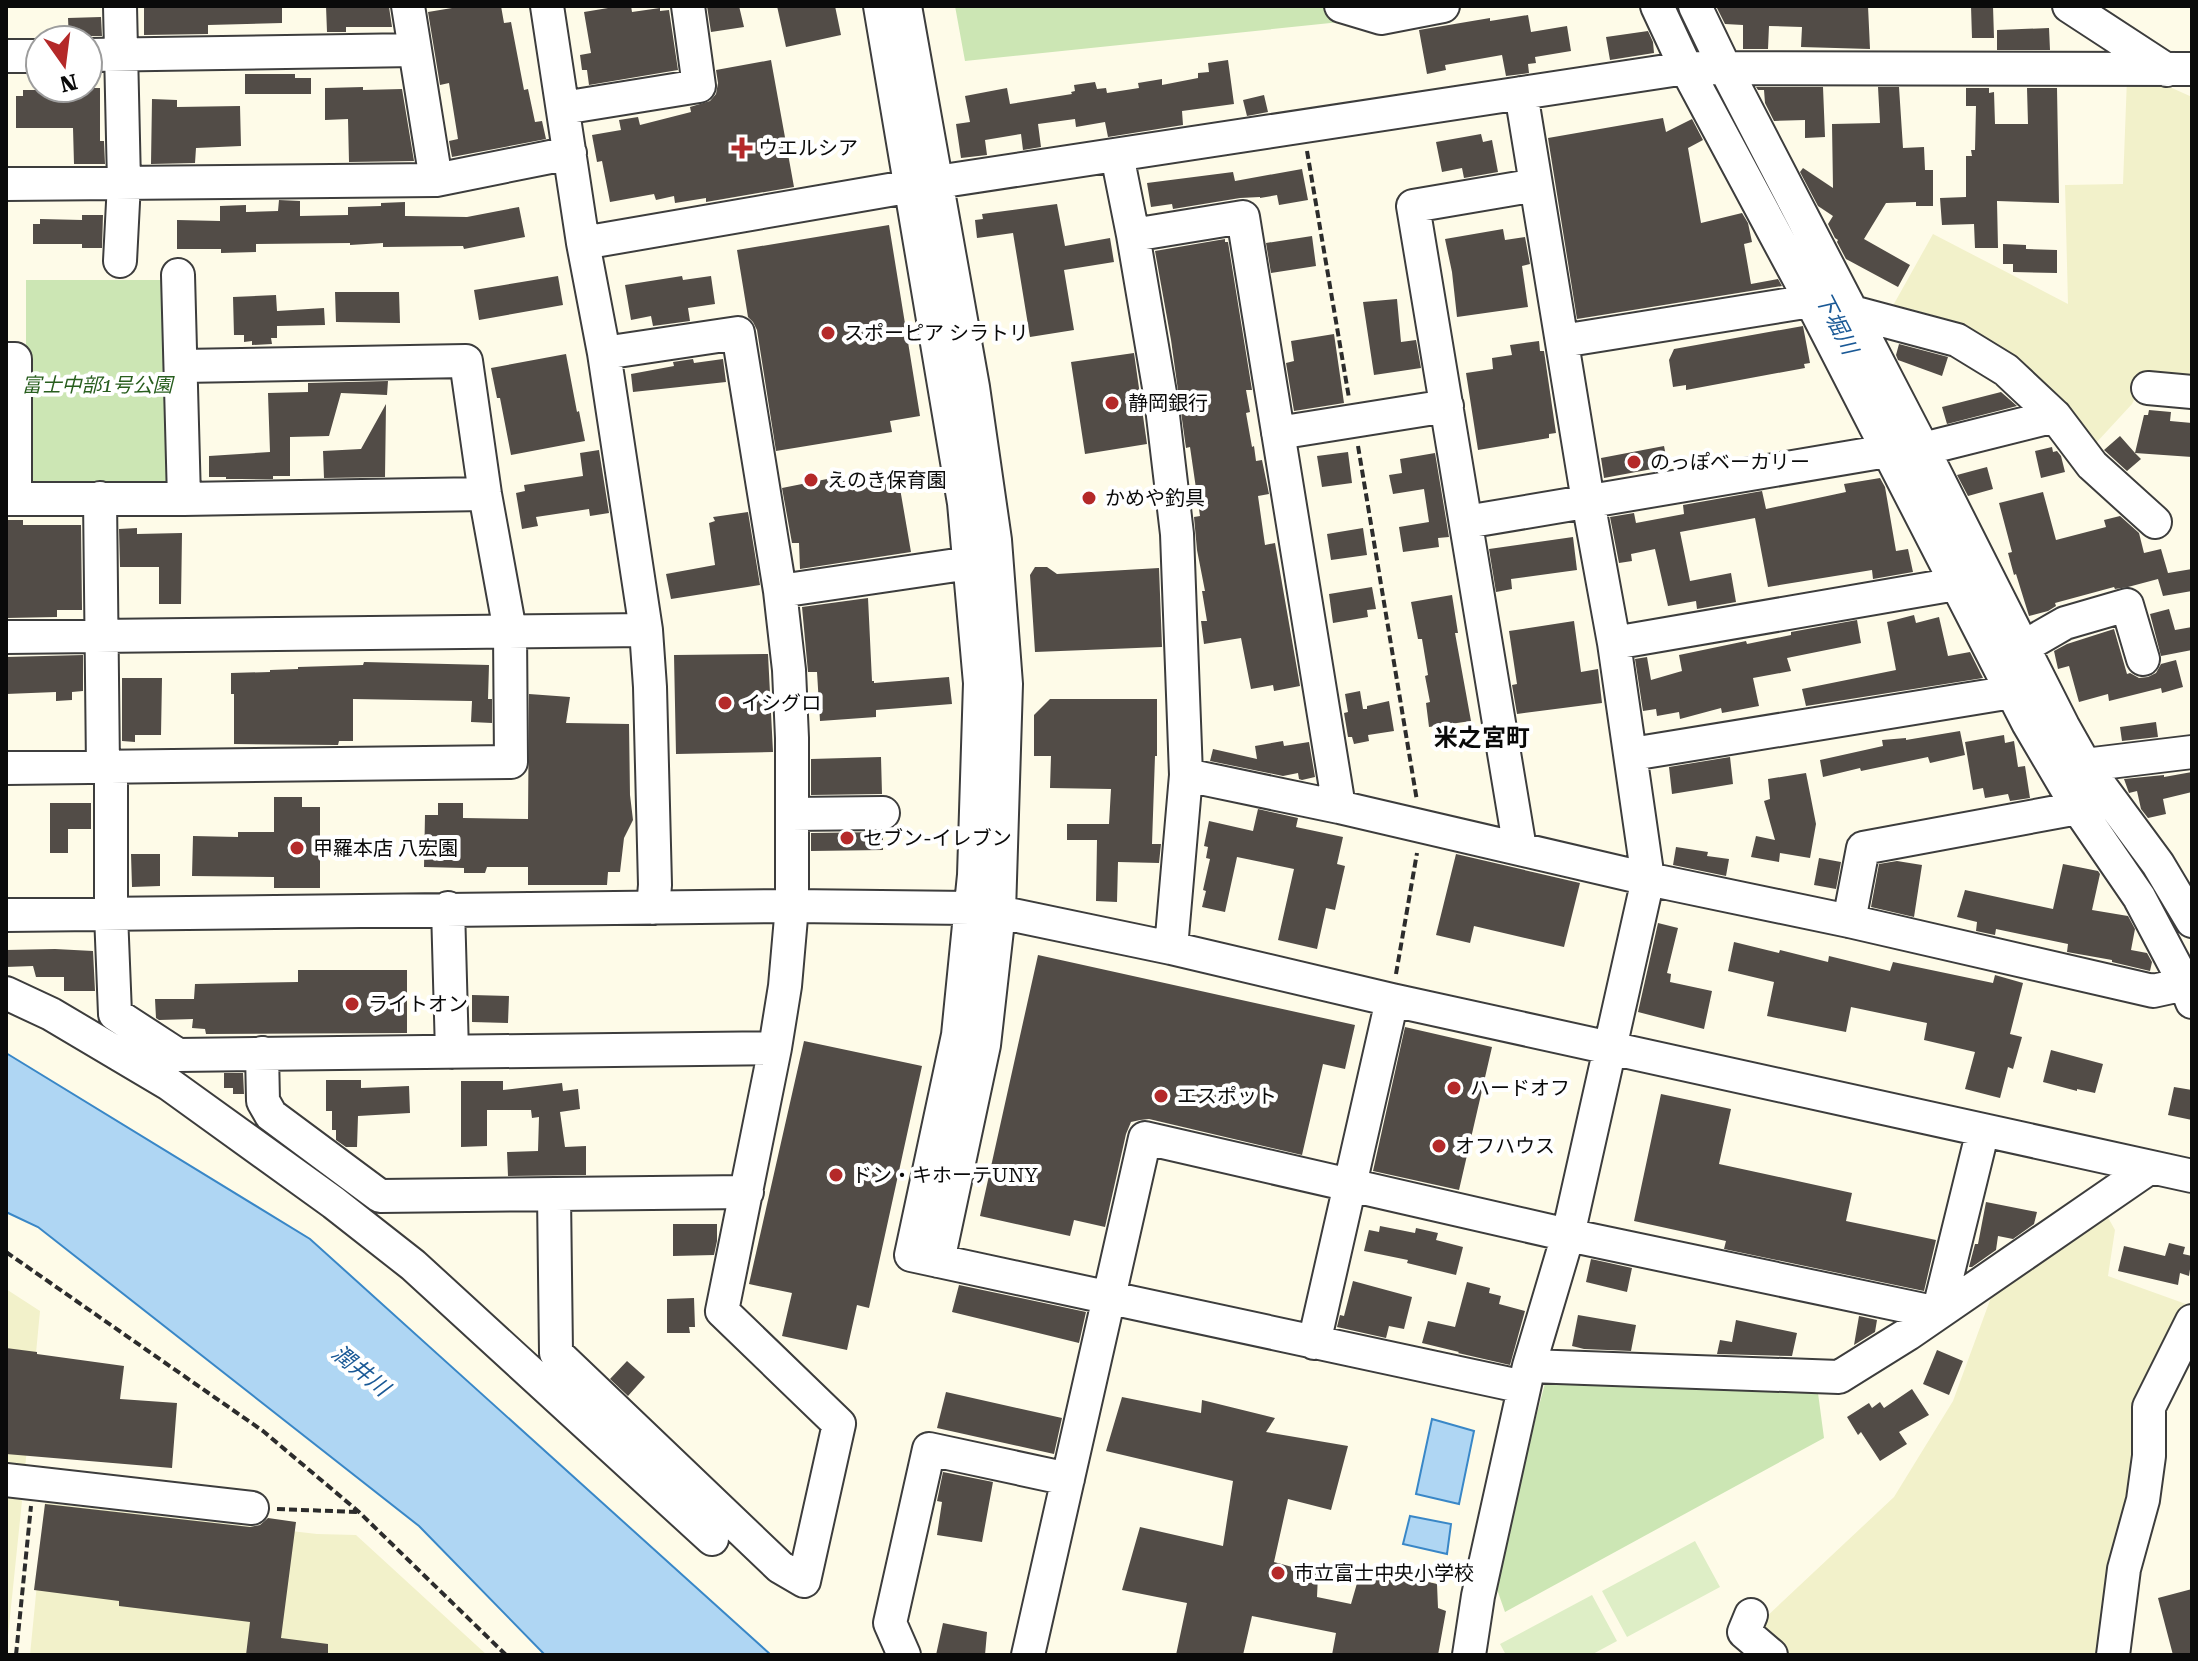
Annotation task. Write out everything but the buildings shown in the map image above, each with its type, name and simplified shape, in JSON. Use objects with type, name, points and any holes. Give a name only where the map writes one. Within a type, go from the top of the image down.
[{"type":"street","points":[[120,6],[124,183],[120,261]]},
{"type":"street","points":[[408,6],[436,180]]},
{"type":"street","points":[[547,6],[646,630],[655,885],[653,908]]},
{"type":"street","points":[[563,108],[699,86],[688,6]]},
{"type":"street","points":[[880,6],[973,387],[995,540],[1006,684],[984,910],[984,1045],[924,1258],[1314,1343],[1526,1376],[1839,1377],[2149,1168]]},
{"type":"street","points":[[905,6],[970,563],[980,683],[974,875],[984,910]]},
{"type":"street","points":[[1341,6],[1381,18],[1443,6]]},
{"type":"street","points":[[1657,6],[1686,68],[1811,301],[1956,584],[2158,864],[2192,921]]},
{"type":"street","points":[[1695,6],[1723,66],[1923,449],[2009,655],[2012,692],[2078,808],[2139,897],[2189,993]]},
{"type":"street","points":[[2069,6],[2184,74]]},
{"type":"street","points":[[104,54],[415,50]]},
{"type":"street","points":[[583,243],[924,184],[1686,68],[1723,66],[2184,74]]},
{"type":"street","points":[[1469,1655],[1478,1596],[1526,1376],[1568,1235],[1648,879],[1632,754],[1521,93]]},
{"type":"street","points":[[6,184],[436,180],[570,153]]},
{"type":"street","points":[[1117,155],[1161,399],[1177,534],[1186,775],[1171,948]]},
{"type":"street","points":[[1520,849],[1413,206],[1536,185]]},
{"type":"street","points":[[1133,235],[1243,217],[1339,807]]},
{"type":"street","points":[[178,275],[184,499]]},
{"type":"street","points":[[1562,341],[1811,301]]},
{"type":"street","points":[[1852,312],[1957,340],[2006,370],[2055,416],[2092,465],[2155,522]]},
{"type":"street","points":[[554,1195],[556,1353],[780,1567],[804,1581],[839,1424],[722,1311],[775,1048],[785,986],[792,906],[790,697],[780,591],[738,333],[604,353]]},
{"type":"street","points":[[6,359],[15,359],[11,499],[485,494]]},
{"type":"street","points":[[6,768],[511,762],[510,631],[485,494],[466,361],[181,366]]},
{"type":"street","points":[[2148,388],[2192,392]]},
{"type":"street","points":[[1278,433],[1447,406]]},
{"type":"street","points":[[1923,449],[2055,416]]},
{"type":"street","points":[[1466,522],[1887,451]]},
{"type":"street","points":[[100,498],[115,1014],[178,1055],[775,1048]]},
{"type":"street","points":[[780,591],[970,563]]},
{"type":"street","points":[[1614,643],[1956,584]]},
{"type":"street","points":[[2009,655],[2065,623],[2127,605],[2143,659]]},
{"type":"street","points":[[6,637],[646,630]]},
{"type":"street","points":[[1632,754],[2012,692]]},
{"type":"street","points":[[2085,765],[2192,752]]},
{"type":"street","points":[[1186,775],[2153,991],[2189,993]]},
{"type":"street","points":[[1849,921],[1863,848],[2078,808]]},
{"type":"street","points":[[792,814],[883,813]]},
{"type":"street","points":[[6,915],[792,906],[984,910],[1171,948],[1392,1000],[2192,1176]]},
{"type":"street","points":[[448,908],[452,1052]]},
{"type":"street","points":[[6,993],[51,1014],[169,1084],[334,1203],[402,1256],[712,1539]]},
{"type":"street","points":[[1314,1343],[1392,1000]]},
{"type":"street","points":[[262,1053],[263,1101],[271,1115],[380,1196],[747,1192]]},
{"type":"street","points":[[1938,1313],[1983,1130]]},
{"type":"street","points":[[1028,1655],[1145,1138],[1568,1235],[1938,1313]]},
{"type":"street","points":[[2113,1655],[2124,1569],[2143,1500],[2149,1456],[2149,1407],[2192,1321]]},
{"type":"street","points":[[904,1655],[890,1623],[929,1449],[1068,1479]]},
{"type":"street","points":[[20,1481],[252,1508]]},
{"type":"street","points":[[1751,1615],[1744,1632],[1771,1655]]},
{"type":"path","points":[[1303,125],[1422,828],[1392,1000]]},
{"type":"path","points":[[6,1252],[263,1431],[359,1512],[506,1655]]},
{"type":"path","points":[[16,1655],[20,1481]]},
{"type":"path","points":[[252,1508],[359,1512]]},
{"type":"green space","points":[[955,6],[1462,6],[1437,12],[965,61]]},
{"type":"green space","points":[[2127,78],[2163,84],[2192,97],[2192,382],[2145,377],[2132,404],[2096,443],[2059,409],[1890,311],[1933,234],[2068,304],[2065,185],[2123,184]]},
{"type":"green space","name":"富士中部1号公園","points":[[26,280],[169,280],[169,490],[26,490]]},
{"type":"green space","points":[[2105,1212],[2115,1230],[2108,1276],[2186,1304],[2144,1416],[2108,1655],[1775,1655],[1750,1632],[1894,1497],[1953,1401],[1993,1292]]},
{"type":"green space","points":[[6,1289],[40,1311],[25,1469],[6,1467]]},
{"type":"green space","points":[[1547,1376],[1816,1378],[1824,1438],[1505,1612],[1493,1578]]},
{"type":"green space","points":[[6,1489],[16,1490],[22,1501],[6,1655]]},
{"type":"green space","points":[[45,1503],[317,1534],[356,1535],[487,1655],[30,1655]]},
{"type":"green space","points":[[1695,1541],[1720,1587],[1627,1637],[1602,1591]]},
{"type":"green space","points":[[1592,1595],[1617,1641],[1591,1655],[1506,1655],[1500,1644]]},
{"type":"water","name":"潤井川","points":[[6,1053],[310,1239],[771,1655],[545,1655],[419,1526],[38,1227],[6,1212]]},
{"type":"water","points":[[1432,1419],[1474,1431],[1459,1504],[1416,1494]]},
{"type":"water","points":[[1410,1516],[1451,1524],[1447,1554],[1403,1544]]},
{"type":"place","name":"ウエルシア","points":[[742,148]]},
{"type":"place","name":"スポーピア シラトリ","points":[[828,333]]},
{"type":"place","name":"静岡銀行","points":[[1112,403]]},
{"type":"place","name":"のっぽベーカリー","points":[[1634,462]]},
{"type":"place","name":"えのき保育園","points":[[811,480]]},
{"type":"place","name":"かめや釣具","points":[[1089,498]]},
{"type":"place","name":"イシグロ","points":[[725,703]]},
{"type":"place","name":"セブン-イレブン","points":[[847,838]]},
{"type":"place","name":"甲羅本店 八宏園","points":[[297,848]]},
{"type":"place","name":"ライトオン","points":[[352,1004]]},
{"type":"place","name":"ハードオフ","points":[[1454,1088]]},
{"type":"place","name":"エスポット","points":[[1161,1096]]},
{"type":"place","name":"オフハウス","points":[[1439,1146]]},
{"type":"place","name":"ドン・キホーテUNY","points":[[836,1175]]},
{"type":"place","name":"市立富士中央小学校","points":[[1278,1573]]},
{"type":"district","name":"米之宮町","points":[[1482,738]]},
{"type":"water label","name":"下堀川","points":[[1837,323]]}]
